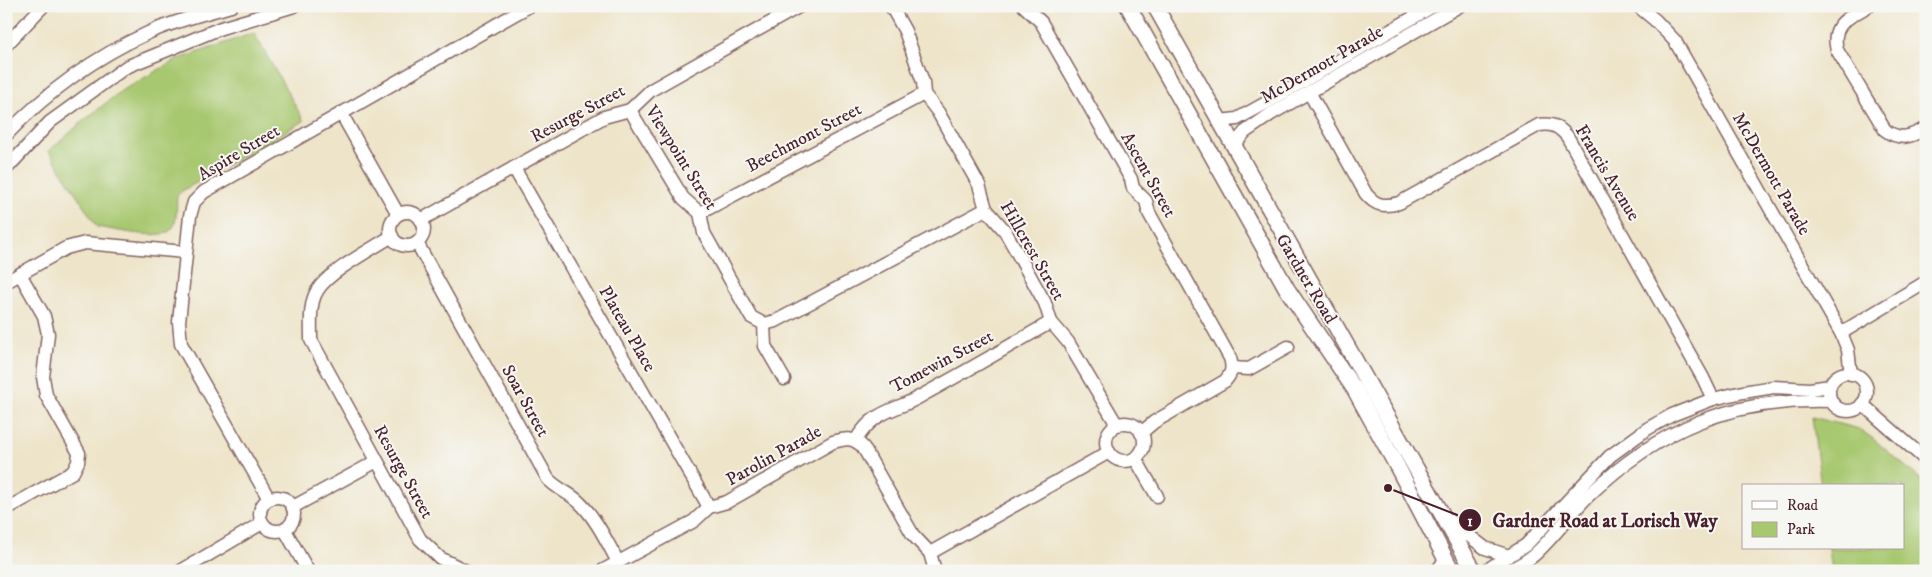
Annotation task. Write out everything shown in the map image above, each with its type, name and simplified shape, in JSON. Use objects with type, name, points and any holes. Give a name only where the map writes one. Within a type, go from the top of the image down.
[{"type":"street","points":[[6,45],[43,6]]},
{"type":"street","points":[[6,135],[20,120],[72,77],[112,52],[148,32],[189,17],[231,6]]},
{"type":"street","points":[[6,168],[50,122],[126,67],[221,28],[294,6]]},
{"type":"street","name":"Aspire Street","points":[[269,499],[181,344],[179,322],[185,252],[194,202],[204,192],[529,6]]},
{"type":"street","name":"Resurge Street","points":[[421,220],[604,117],[630,110],[651,90],[800,6]]},
{"type":"street","name":"Hillcrest Street","points":[[891,6],[905,31],[923,82],[924,94],[938,112],[979,185],[986,209],[1005,231],[1045,303],[1051,322],[1068,342],[1117,425]]},
{"type":"street","name":"Ascent Street","points":[[1024,6],[1041,22],[1131,179],[1133,188],[1146,201],[1149,213],[1230,358],[1232,368]]},
{"type":"street","name":"Gardner Road","points":[[1155,6],[1474,571]]},
{"type":"street","name":"McDermott Parade","points":[[1220,121],[1237,118],[1266,103],[1433,6]]},
{"type":"street","name":"McDermott Parade","points":[[1234,145],[1245,132],[1271,114],[1459,6]]},
{"type":"street","name":"McDermott Parade","points":[[1638,6],[1656,20],[1675,41],[1841,333],[1848,350],[1851,374]]},
{"type":"street","points":[[1868,6],[1842,23],[1837,30],[1835,41],[1837,50],[1885,130],[1893,136],[1904,138],[1926,128]]},
{"type":"street","name":"Gardner Road","points":[[1131,8],[1288,289],[1355,390],[1394,459],[1445,567]]},
{"type":"street","name":"Francis Avenue","points":[[1309,92],[1366,194],[1379,206],[1399,203],[1539,125],[1550,123],[1560,128],[1568,136],[1713,399]]},
{"type":"street","name":"Beechmont Street","points":[[700,213],[924,94]]},
{"type":"street","name":"Viewpoint Street","points":[[630,110],[683,198],[700,213],[704,233],[751,317],[764,324]]},
{"type":"street","points":[[341,114],[398,214]]},
{"type":"street","name":"Plateau Place","points":[[514,168],[708,508]]},
{"type":"street","points":[[784,379],[764,346],[764,324],[776,321],[986,209]]},
{"type":"street","points":[[411,212],[421,220],[424,232],[416,242],[406,246],[396,241],[392,236],[391,224],[398,214],[411,212]]},
{"type":"street","name":"Resurge Street","points":[[392,236],[328,278],[316,292],[311,313],[311,340],[420,540],[440,558],[466,571]]},
{"type":"street","name":"Soar Street","points":[[416,242],[548,479],[558,488],[578,500],[585,508],[618,562]]},
{"type":"street","points":[[6,282],[66,248],[85,244],[185,252]]},
{"type":"street","points":[[6,510],[73,472],[78,462],[79,453],[46,395],[43,377],[48,334],[44,316],[20,274]]},
{"type":"street","points":[[1841,333],[1926,282]]},
{"type":"street","name":"Tomewin Street","points":[[856,440],[864,428],[874,419],[889,410],[917,399],[1051,322]]},
{"type":"street","points":[[1141,433],[1154,422],[1225,381],[1231,374],[1232,368],[1249,369],[1288,347]]},
{"type":"street","points":[[1851,374],[1857,376],[1865,385],[1866,398],[1858,408],[1846,411],[1840,410],[1831,401],[1830,386],[1832,381],[1840,375],[1851,374]]},
{"type":"street","points":[[1485,571],[1526,545],[1610,456],[1646,429],[1672,415],[1713,399],[1743,392],[1774,388],[1810,389],[1830,386]]},
{"type":"street","points":[[1508,571],[1534,554],[1588,496],[1629,461],[1654,443],[1685,427],[1719,414],[1761,404],[1831,401]]},
{"type":"street","points":[[1862,404],[1926,460]]},
{"type":"street","points":[[1130,424],[1141,433],[1143,446],[1135,458],[1119,460],[1109,452],[1106,438],[1110,430],[1117,425],[1130,424]]},
{"type":"street","name":"Parolin Parade","points":[[602,571],[694,521],[708,508],[727,502],[833,442],[846,438],[856,440]]},
{"type":"street","points":[[856,440],[863,447],[913,535],[930,553],[935,571]]},
{"type":"street","points":[[930,553],[1109,452]]},
{"type":"street","points":[[1135,458],[1156,496]]},
{"type":"street","points":[[293,506],[377,461]]},
{"type":"street","points":[[283,498],[293,506],[294,520],[285,530],[272,531],[262,524],[260,513],[264,502],[269,499],[283,498]]},
{"type":"street","name":"Gardner Road","points":[[1444,517],[1485,548],[1509,556]]},
{"type":"street","points":[[181,571],[262,524]]},
{"type":"street","points":[[285,530],[308,571]]},
{"type":"street","points":[[1525,571],[1534,554]]},
{"type":"green space","points":[[254,33],[304,121],[182,191],[177,196],[175,223],[171,230],[165,233],[147,234],[97,227],[49,151],[121,91],[176,60]]},
{"type":"green space","points":[[1812,417],[1859,429],[1872,438],[1926,484],[1926,571],[1832,571],[1829,550],[1904,550],[1904,484],[1821,484]]},
{"type":"place","name":"Gardner Road at Lorisch Way","points":[[1388,488]]}]
